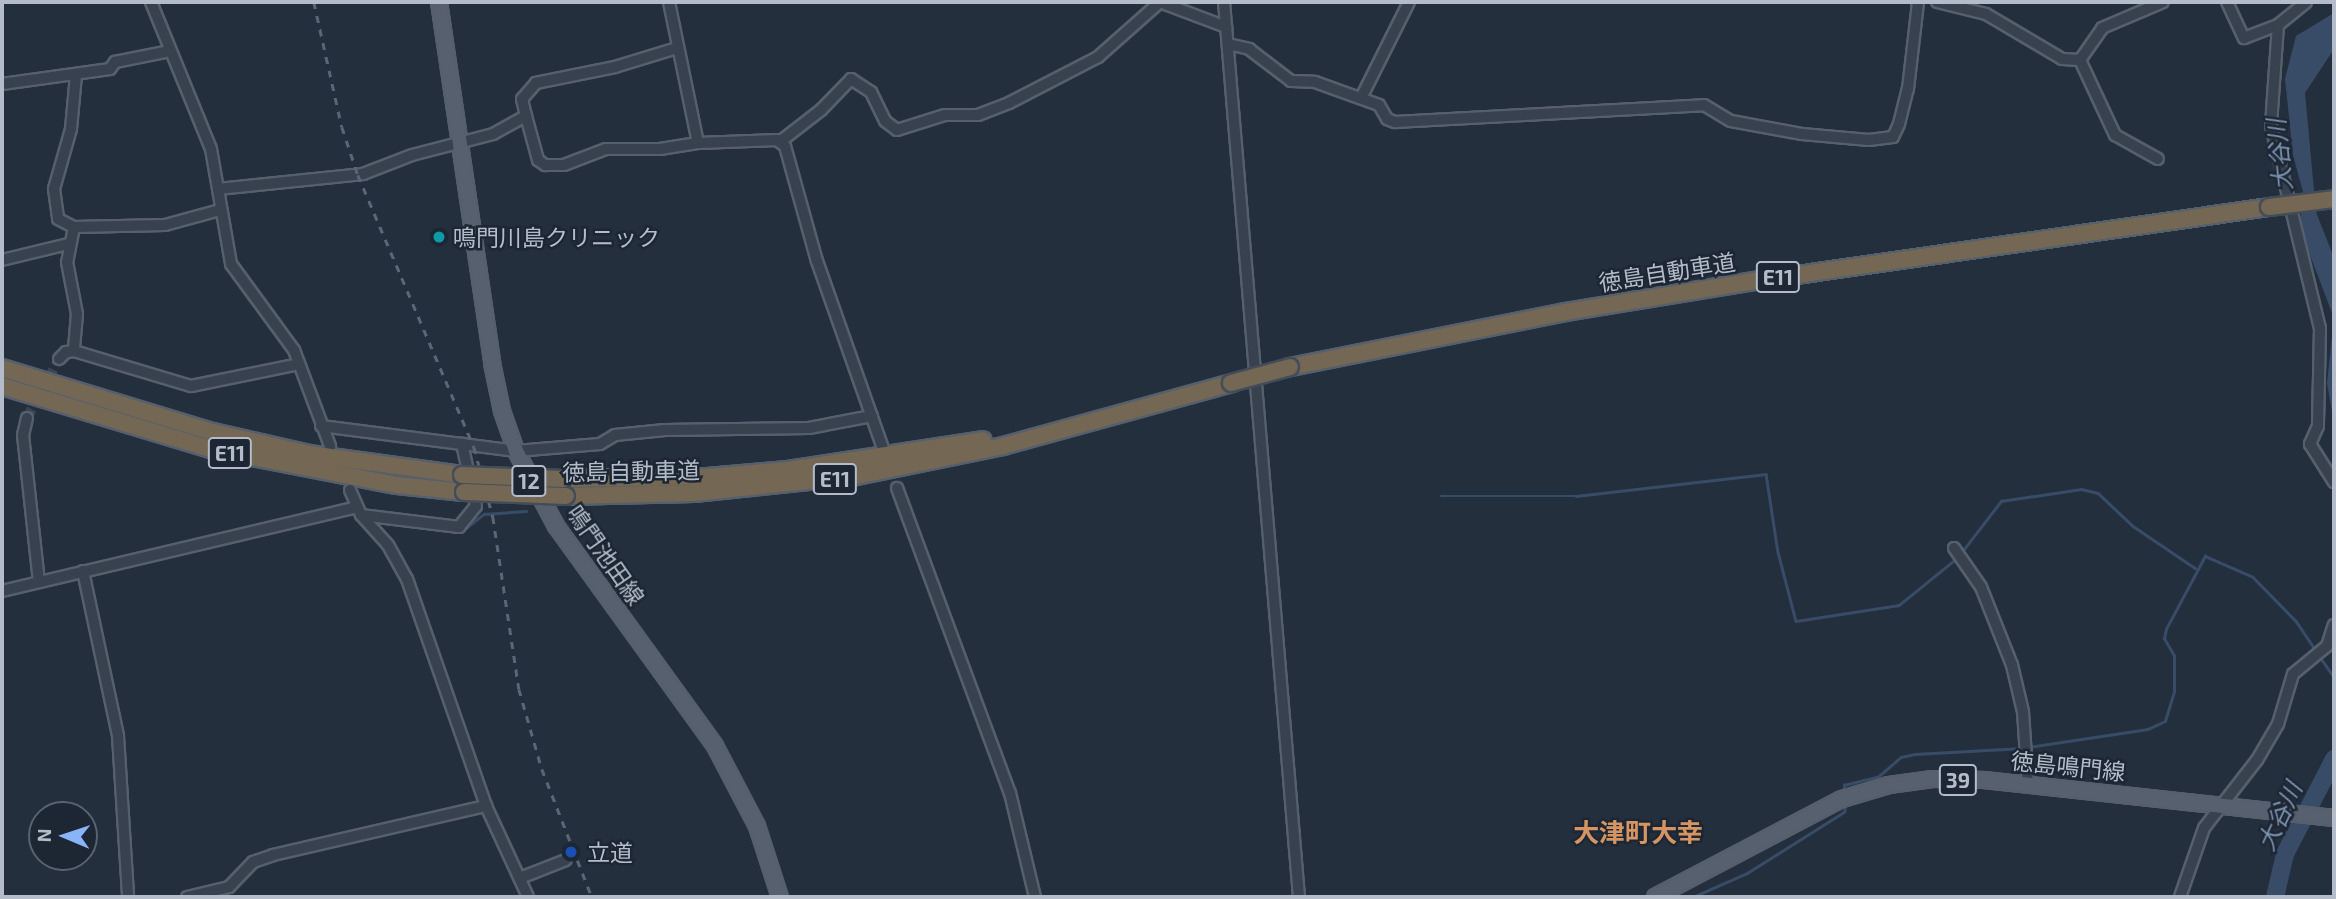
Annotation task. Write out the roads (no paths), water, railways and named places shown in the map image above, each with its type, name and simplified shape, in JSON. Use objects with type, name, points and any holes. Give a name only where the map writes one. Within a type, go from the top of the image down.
[{"type":"highway","name":"徳島自動車道","points":[[2,386],[211,449],[397,485],[464,492],[566,496],[694,494],[802,484],[990,449],[1290,367],[1565,312],[1755,281],[2334,199]]},
{"type":"highway","points":[[2,359],[62,387]]},
{"type":"highway","points":[[2,368],[62,387]]},
{"type":"highway","name":"徳島自動車道","points":[[62,387],[213,432],[309,454],[462,475],[564,479],[707,477],[788,470],[1099,418]]},
{"type":"main road","name":"鳴門池田線","points":[[439,2],[492,363],[502,411],[516,451],[556,526],[715,746],[758,826],[780,897]]},
{"type":"main road","name":"徳島鳴門線","points":[[1655,897],[1794,820],[1852,794],[1933,779],[2028,785],[2332,818]]},
{"type":"street","points":[[151,2],[211,149],[231,264],[287,338],[330,446]]},
{"type":"street","points":[[669,2],[698,143]]},
{"type":"street","points":[[677,48],[615,67],[536,83],[523,99],[538,160],[545,165],[564,165],[606,149],[660,149],[698,143],[781,141],[821,110],[851,79],[871,92],[890,128],[897,130],[945,115],[978,115],[1009,103],[1098,57],[1160,2],[1226,27]]},
{"type":"street","points":[[1224,2],[1299,897]]},
{"type":"street","points":[[1362,98],[1409,2]]},
{"type":"street","points":[[1228,44],[1249,49],[1291,81],[1315,82],[1379,105],[1387,120],[1395,122],[1704,105],[1731,121],[1802,134],[1893,137],[1908,89],[1918,2]]},
{"type":"street","points":[[1937,2],[1986,14],[2062,60],[2080,60]]},
{"type":"street","points":[[2080,60],[2102,28],[2163,2]]},
{"type":"street","points":[[2227,2],[2244,38],[2278,25],[2306,2]]},
{"type":"street","points":[[2278,25],[2271,126],[2320,328],[2318,426],[2310,444],[2334,482]]},
{"type":"street","points":[[2,84],[76,75],[170,51]]},
{"type":"street","points":[[2080,60],[2115,135],[2158,159]]},
{"type":"street","points":[[76,75],[71,129],[54,189],[54,208],[58,219],[74,227],[165,225],[220,210]]},
{"type":"street","points":[[218,189],[358,175],[493,134],[526,116]]},
{"type":"street","points":[[781,141],[817,261],[883,448]]},
{"type":"street","points":[[74,227],[68,244],[77,314],[74,351]]},
{"type":"street","points":[[2,260],[68,244]]},
{"type":"street","points":[[59,359],[65,352],[74,351],[191,386],[299,364]]},
{"type":"street","points":[[321,426],[516,451],[600,444],[615,435],[640,432],[809,428],[872,416]]},
{"type":"street","points":[[27,418],[23,435],[39,582]]},
{"type":"street","points":[[2,591],[359,511],[459,527],[476,506],[463,444]]},
{"type":"street","points":[[897,488],[1010,793],[1035,897]]},
{"type":"street","points":[[350,490],[359,511],[388,545],[407,579],[486,806],[528,897]]},
{"type":"street","points":[[1955,550],[1981,587],[2012,665],[2026,740],[2028,785]]},
{"type":"street","points":[[83,571],[118,736],[128,897]]},
{"type":"street","points":[[2180,897],[2199,839],[2220,805],[2257,760],[2278,724],[2293,674],[2324,649],[2334,625]]},
{"type":"street","points":[[187,897],[229,887],[253,862],[273,855],[486,806]]},
{"type":"street","points":[[520,878],[566,860]]},
{"type":"water","points":[[2334,13],[2334,49],[2305,93],[2316,212],[2334,258],[2334,318],[2300,229],[2303,192],[2293,155],[2285,79],[2296,36]]},
{"type":"water","points":[[2334,318],[2334,423],[2327,383]]},
{"type":"waterway","points":[[1441,496],[1576,496],[1766,474],[1778,552],[1796,621],[1899,605],[1957,558]]},
{"type":"waterway","points":[[1961,553],[2001,501],[2081,489],[2098,493],[2133,526],[2195,568]]},
{"type":"waterway","points":[[462,531],[484,514],[526,511]]},
{"type":"waterway","points":[[2029,747],[2148,729],[2165,721],[2174,691],[2174,656],[2164,639],[2166,629],[2205,556],[2253,577],[2296,621],[2316,651]]},
{"type":"waterway","points":[[2320,657],[2334,677]]},
{"type":"waterway","points":[[1844,789],[1844,785],[1879,776],[1901,757],[2023,748]]},
{"type":"waterway","name":"大谷川","points":[[2275,897],[2285,854],[2334,759]]},
{"type":"waterway","points":[[1693,897],[1747,873],[1844,812],[1845,807]]},
{"type":"tunnel","points":[[27,418],[59,359]]},
{"type":"railway","points":[[314,2],[342,127],[358,175],[474,447],[493,517],[519,689],[542,769],[592,897]]},
{"type":"place","name":"鳴門川島クリニック","points":[[439,237]]},
{"type":"place","name":"立道","points":[[571,852]]},
{"type":"district","name":"大津町大幸","points":[[1638,832]]}]
